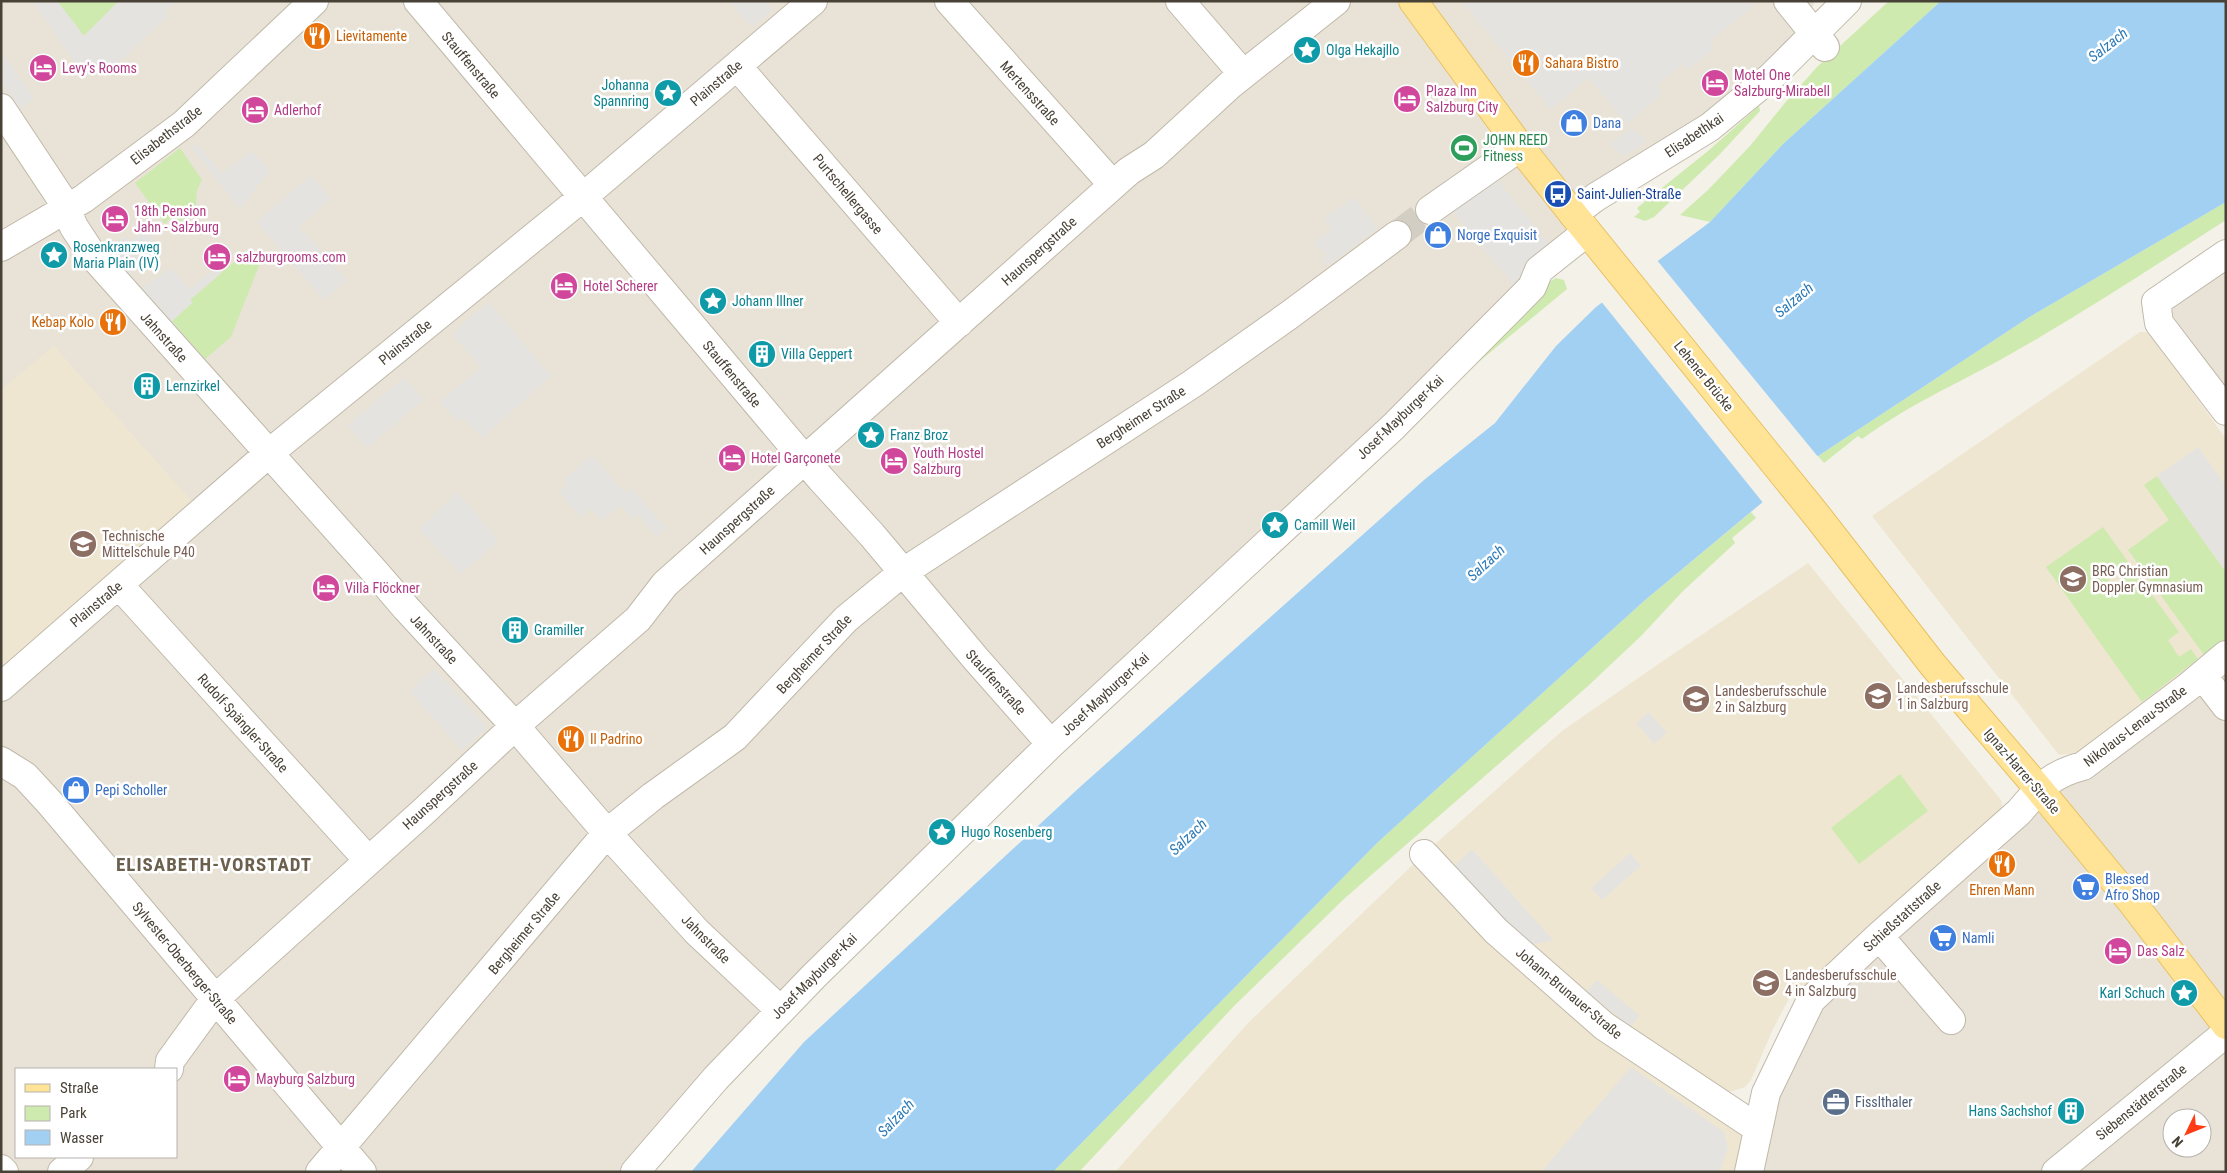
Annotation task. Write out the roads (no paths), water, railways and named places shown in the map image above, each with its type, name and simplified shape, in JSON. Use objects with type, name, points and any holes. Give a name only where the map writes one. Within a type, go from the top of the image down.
[{"type":"main road","points":[[1412,1],[1520,147],[1583,227]]},
{"type":"main road","name":"Lehener Brücke","points":[[1583,227],[1818,517]]},
{"type":"main road","name":"Ignaz-Harrer-Straße","points":[[1818,517],[1933,665],[2131,901],[2226,1025]]},
{"type":"street","name":"Elisabethstraße","points":[[1,247],[83,199],[184,124],[314,1]]},
{"type":"street","name":"Stauffenstraße","points":[[418,1],[805,460],[872,535],[902,573],[1051,744]]},
{"type":"street","name":"Plainstraße","points":[[1,687],[268,454],[583,197],[813,1]]},
{"type":"street","name":"Mertensstraße","points":[[949,1],[1113,185]]},
{"type":"street","points":[[1180,1],[1243,74]]},
{"type":"street","name":"Haunspergstraße","points":[[169,1068],[170,1061],[215,999],[429,807],[515,726],[638,619],[665,584],[1129,171],[1154,155],[1243,74],[1336,1]]},
{"type":"street","points":[[1788,1],[1820,41]]},
{"type":"street","name":"Elisabethkai","points":[[1583,227],[1613,186],[1710,127],[1772,76],[1820,41],[1847,1]]},
{"type":"street","name":"Purtschellergasse","points":[[737,66],[959,323]]},
{"type":"street","name":"Jahnstraße","points":[[1,108],[62,200],[74,227],[93,256],[406,608],[515,726],[607,833],[703,938],[780,1010]]},
{"type":"street","points":[[1430,210],[1520,147]]},
{"type":"street","name":"Josef-Mayburger-Kai","points":[[635,1172],[716,1078],[780,1010],[1051,744],[1303,508],[1393,427],[1532,286],[1539,270],[1583,227]]},
{"type":"street","name":"Bergheimer Straße","points":[[320,1172],[607,833],[653,796],[735,736],[846,619],[902,573],[1192,384],[1397,235]]},
{"type":"street","points":[[2226,254],[2156,302],[2160,323],[2226,412]]},
{"type":"street","name":"Rudolf-Spängler-Straße","points":[[119,585],[368,860]]},
{"type":"street","name":"Nikolaus-Lenau-Straße","points":[[2038,788],[2062,772],[2083,766],[2226,655]]},
{"type":"street","points":[[2202,675],[2226,706]]},
{"type":"street","name":"Sylvester-Oberberger-Straße","points":[[1,761],[26,776],[362,1172]]},
{"type":"street","name":"Schießstattstraße","points":[[1749,1172],[1766,1093],[1811,1000],[1879,936],[2019,812],[2038,788]]},
{"type":"street","name":"Johann-Brunauer-Straße","points":[[1424,854],[1496,931],[1604,1026],[1757,1128]]},
{"type":"street","points":[[1879,936],[1952,1020]]},
{"type":"street","name":"Siebenstädterstraße","points":[[2067,1169],[2226,1033]]},
{"type":"street","points":[[62,1172],[78,1158]]},
{"type":"street","points":[[1,1169],[4,1172]]},
{"type":"water","name":"Salzach","points":[[1941,1],[2226,1],[2226,202],[2031,316],[1818,456],[1644,601],[1377,843],[1053,1172],[691,1172],[804,1042],[1080,787],[1424,480],[1495,423],[1556,346],[1596,307],[1710,222],[1783,144]]},
{"type":"tunnel","points":[[1397,235],[1430,210]]},
{"type":"place","name":"Lievitamente","points":[[317,36]]},
{"type":"place","name":"Olga Hekajllo","points":[[1307,50]]},
{"type":"place","name":"Sahara Bistro","points":[[1526,63]]},
{"type":"place","name":"Levy's Rooms","points":[[43,68]]},
{"type":"place","name":"Motel One Salzburg-Mirabell","points":[[1715,83]]},
{"type":"place","name":"Johanna Spannring","points":[[668,93]]},
{"type":"place","name":"Plaza Inn Salzburg City","points":[[1407,99]]},
{"type":"place","name":"Adlerhof","points":[[255,110]]},
{"type":"place","name":"Dana","points":[[1574,123]]},
{"type":"place","name":"JOHN REED Fitness","points":[[1464,148]]},
{"type":"place","name":"Saint-Julien-Straße","points":[[1558,194]]},
{"type":"place","name":"18th Pension Jahn - Salzburg","points":[[115,219]]},
{"type":"place","name":"Norge Exquisit","points":[[1438,235]]},
{"type":"place","name":"Rosenkranzweg Maria Plain (IV)","points":[[54,255]]},
{"type":"place","name":"salzburgrooms.com","points":[[217,257]]},
{"type":"place","name":"Hotel Scherer","points":[[564,286]]},
{"type":"place","name":"Johann Illner","points":[[713,301]]},
{"type":"place","name":"Kebap Kolo","points":[[113,322]]},
{"type":"place","name":"Villa Geppert","points":[[762,354]]},
{"type":"place","name":"Lernzirkel","points":[[147,386]]},
{"type":"place","name":"Franz Broz","points":[[871,435]]},
{"type":"place","name":"Hotel Garçonete","points":[[732,458]]},
{"type":"place","name":"Youth Hostel Salzburg","points":[[894,461]]},
{"type":"place","name":"Camill Weil","points":[[1275,525]]},
{"type":"place","name":"Technische Mittelschule P40","points":[[83,544]]},
{"type":"place","name":"BRG Christian Doppler Gymnasium","points":[[2073,579]]},
{"type":"place","name":"Villa Flöckner","points":[[326,588]]},
{"type":"place","name":"Gramiller","points":[[515,630]]},
{"type":"place","name":"Landesberufsschule 1 in Salzburg","points":[[1878,696]]},
{"type":"place","name":"Landesberufsschule 2 in Salzburg","points":[[1696,699]]},
{"type":"place","name":"Il Padrino","points":[[571,739]]},
{"type":"place","name":"Pepi Scholler","points":[[76,790]]},
{"type":"place","name":"Hugo Rosenberg","points":[[942,832]]},
{"type":"place","name":"Ehren Mann","points":[[2002,864]]},
{"type":"place","name":"Blessed Afro Shop","points":[[2086,887]]},
{"type":"place","name":"Namli","points":[[1943,938]]},
{"type":"place","name":"Das Salz","points":[[2118,951]]},
{"type":"place","name":"Landesberufsschule 4 in Salzburg","points":[[1766,983]]},
{"type":"place","name":"Karl Schuch","points":[[2184,993]]},
{"type":"place","name":"Mayburg Salzburg","points":[[237,1079]]},
{"type":"place","name":"Fisslthaler","points":[[1836,1102]]},
{"type":"place","name":"Hans Sachshof","points":[[2071,1111]]},
{"type":"district","name":"ELISABETH-VORSTADT","points":[[214,864]]}]
